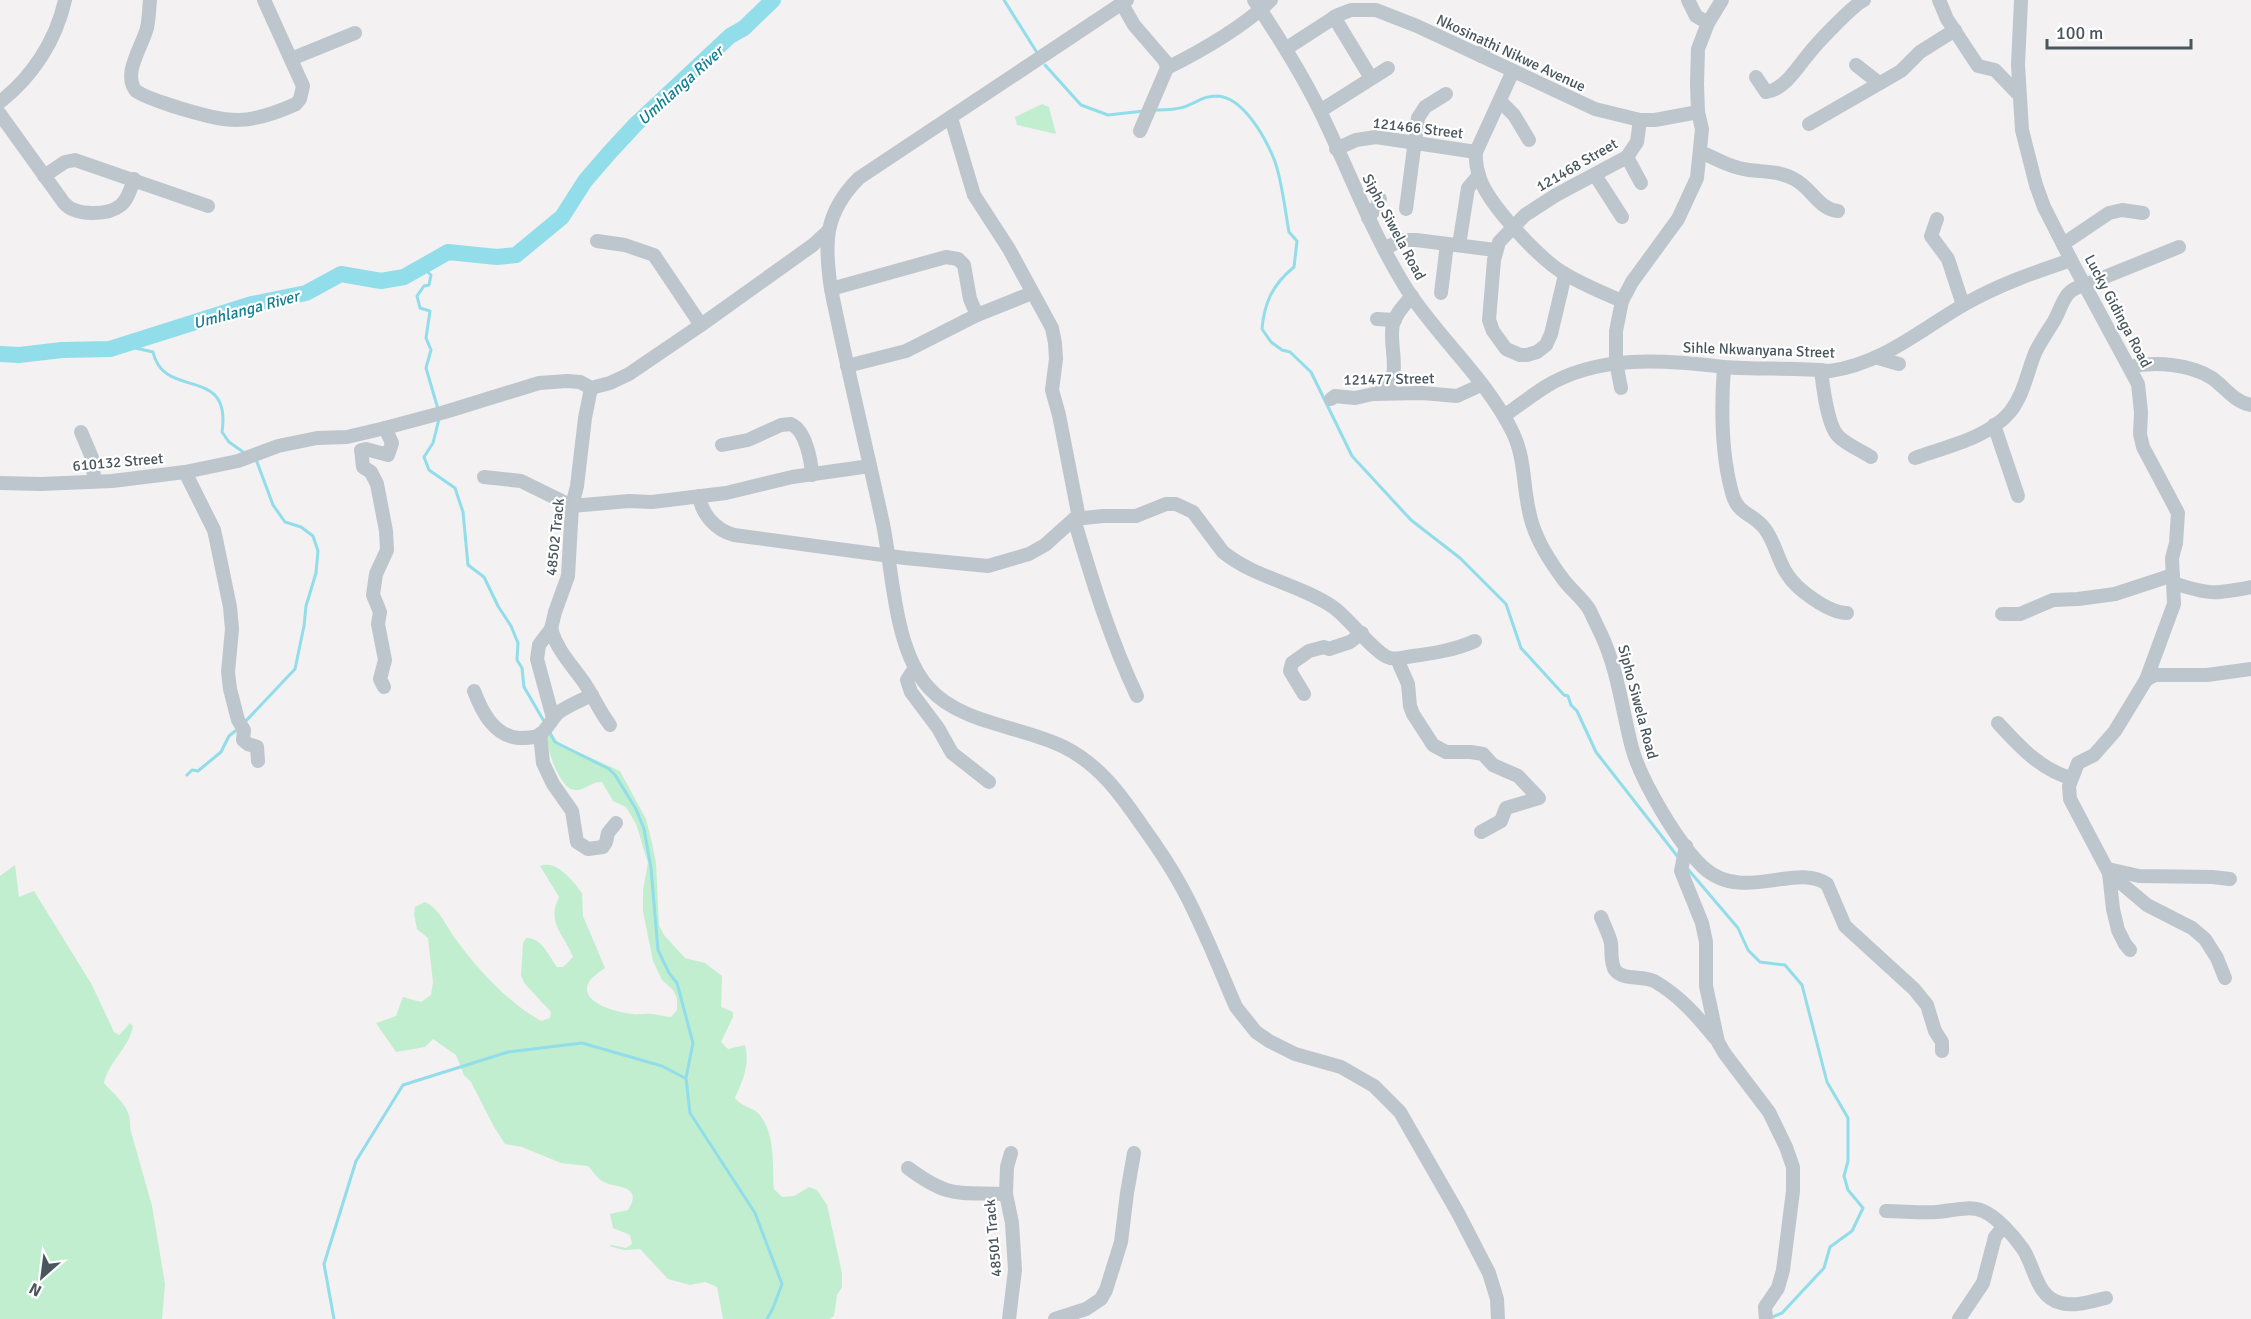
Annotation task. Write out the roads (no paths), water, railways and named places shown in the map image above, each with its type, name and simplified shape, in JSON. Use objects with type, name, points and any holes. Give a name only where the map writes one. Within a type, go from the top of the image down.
[{"type":"street","points":[[0,102],[27,77],[43,55],[58,22],[64,0]]},
{"type":"street","points":[[150,0],[147,28],[131,73],[132,86],[140,94],[223,120],[260,119],[296,104],[300,99],[303,86],[264,0]]},
{"type":"street","points":[[1688,0],[1696,16],[1708,23]]},
{"type":"street","points":[[1621,388],[1616,362],[1616,331],[1622,301],[1632,282],[1678,219],[1698,178],[1702,129],[1698,112],[1698,49],[1708,23],[1722,0]]},
{"type":"street","points":[[1756,77],[1769,93],[1798,70],[1808,55],[1832,40],[1852,8],[1864,0]]},
{"type":"street","points":[[1939,0],[1978,66],[1995,70],[2019,95]]},
{"type":"street","name":"Lucky Gidinga Road","points":[[2021,0],[2019,95],[2022,130],[2036,185],[2071,260],[2138,384],[2141,412],[2140,434],[2143,447],[2178,513],[2176,543],[2172,558],[2174,604],[2145,680],[2115,731],[2094,755],[2078,763],[2071,778]]},
{"type":"street","points":[[1140,131],[1167,68],[1166,61],[1134,26],[1125,2],[859,178],[839,201],[828,231],[826,259],[870,466],[905,648],[929,688],[942,700],[961,711],[987,721],[1046,738],[1080,756],[1106,778],[1123,797],[1180,884],[1236,1007],[1246,1021],[1269,1041],[1283,1048],[1341,1067],[1359,1077],[1384,1094],[1400,1112],[1484,1262],[1493,1283],[1498,1319]]},
{"type":"street","points":[[1167,68],[1200,51],[1262,3]]},
{"type":"street","name":"Sipho Siwela Road","points":[[1262,3],[1320,111],[1384,249],[1412,296],[1504,416],[1523,462],[1532,525],[1563,580],[1588,608],[1612,664],[1632,751],[1642,776],[1686,850],[1704,868],[1728,882],[1757,883],[1811,877],[1827,884],[1845,926],[1914,989],[1927,1005],[1935,1031],[1942,1042],[1942,1051]]},
{"type":"street","name":"Nkosinathi Nikwe Avenue","points":[[1287,48],[1334,17],[1352,10],[1376,10],[1392,15],[1595,109],[1640,120],[1655,120],[1698,112]]},
{"type":"street","points":[[1334,17],[1371,78]]},
{"type":"street","points":[[1809,124],[1901,71],[1933,43],[1955,30]]},
{"type":"street","points":[[291,59],[355,33]]},
{"type":"street","points":[[1481,56],[1487,42]]},
{"type":"street","points":[[1856,65],[1879,83]]},
{"type":"street","points":[[1320,111],[1388,68]]},
{"type":"street","name":"121466 Street","points":[[1513,71],[1476,152],[1479,175],[1484,188],[1514,226],[1546,260],[1565,275],[1622,301]]},
{"type":"street","points":[[1406,209],[1417,123],[1421,113],[1431,103],[1446,94]]},
{"type":"street","points":[[1500,101],[1514,115],[1529,140]]},
{"type":"street","points":[[0,114],[67,207],[83,213],[110,210],[120,206],[126,199],[134,180]]},
{"type":"street","points":[[951,118],[974,195],[1010,249],[1052,328],[1056,343],[1052,390],[1059,415],[1076,519],[1097,598],[1137,696]]},
{"type":"street","name":"121468 Street","points":[[1495,250],[1506,233],[1525,215],[1627,157],[1637,142],[1640,120]]},
{"type":"street","name":"121466 Street","points":[[1336,149],[1356,140],[1376,137],[1476,152]]},
{"type":"street","points":[[1701,152],[1740,168],[1779,173],[1796,179],[1812,193],[1822,206],[1838,211]]},
{"type":"street","points":[[1627,157],[1641,183]]},
{"type":"street","points":[[45,176],[65,162],[75,160],[208,206]]},
{"type":"street","points":[[1441,293],[1468,188],[1479,175]]},
{"type":"street","points":[[1594,175],[1622,217]]},
{"type":"street","points":[[1368,218],[1380,199]]},
{"type":"street","points":[[2063,244],[2109,213],[2122,210],[2144,213]]},
{"type":"street","points":[[1937,219],[1932,231],[1933,240],[1948,259],[1963,305]]},
{"type":"street","points":[[593,387],[610,383],[629,374],[813,245],[828,231]]},
{"type":"street","points":[[597,240],[625,245],[654,255],[701,325]]},
{"type":"street","points":[[1384,249],[1401,240],[1416,240],[1495,250],[1489,320],[1493,331],[1506,349],[1520,354],[1537,352],[1546,345],[1551,334],[1565,275]]},
{"type":"street","points":[[1915,458],[1974,436],[2009,413],[2019,398],[2037,350],[2056,318],[2064,298],[2074,287],[2085,285],[2179,247]]},
{"type":"street","points":[[831,289],[892,271],[954,257],[964,265],[970,299],[977,315]]},
{"type":"street","name":"Sihle Nkwanyana Street","points":[[1504,416],[1546,386],[1616,362],[1844,369],[1878,358],[1996,287],[2071,260]]},
{"type":"street","points":[[847,366],[906,351],[977,315],[1032,293]]},
{"type":"street","points":[[1373,394],[1386,390],[1392,380],[1393,327],[1395,320],[1412,296]]},
{"type":"street","points":[[1377,319],[1395,320]]},
{"type":"street","points":[[1878,358],[1899,364]]},
{"type":"street","points":[[2129,367],[2156,363],[2193,371],[2214,380],[2237,400],[2251,405]]},
{"type":"street","points":[[1724,366],[1723,435],[1730,489],[1735,502],[1740,510],[1755,519],[1766,530],[1787,575],[1794,582],[1831,610],[1847,613]]},
{"type":"street","points":[[1821,370],[1825,396],[1836,434],[1871,457]]},
{"type":"street","name":"610132 Street","points":[[0,483],[94,482],[185,472],[246,458],[278,446],[317,438],[347,437],[385,428],[539,383],[567,381],[580,382],[593,387]]},
{"type":"street","name":"121477 Street","points":[[1332,399],[1335,396],[1355,398],[1373,394],[1422,393],[1457,396],[1481,385]]},
{"type":"street","name":"48502 Track","points":[[553,718],[537,659],[539,645],[551,629],[568,576],[572,506],[577,486],[585,418],[593,387]]},
{"type":"street","points":[[722,445],[748,440],[781,425],[791,424],[800,430],[810,454],[812,475]]},
{"type":"street","points":[[1994,425],[2018,496]]},
{"type":"street","points":[[384,687],[380,679],[385,660],[378,624],[380,612],[373,595],[376,574],[385,556],[386,531],[377,484],[371,472],[363,467],[361,450],[366,449],[388,455],[392,443],[385,428]]},
{"type":"street","points":[[81,432],[91,454],[94,482]]},
{"type":"street","points":[[484,477],[521,481],[572,506],[629,501],[652,502],[726,493],[792,477],[870,466]]},
{"type":"street","points":[[185,472],[214,530],[230,606],[232,630],[228,672],[230,689],[238,720],[244,730],[243,740],[257,747],[258,761]]},
{"type":"street","points":[[699,496],[707,516],[720,530],[729,534],[888,556],[988,566],[1029,554],[1045,545],[1076,519],[1136,516],[1166,504],[1185,507],[1198,517],[1228,556],[1322,600],[1342,614],[1379,652],[1387,657],[1397,659],[1461,648],[1474,641]]},
{"type":"street","points":[[2002,614],[2020,614],[2054,600],[2115,594],[2174,579],[2201,592],[2212,593],[2251,587]]},
{"type":"street","points":[[551,629],[559,649],[610,725]]},
{"type":"street","points":[[1304,694],[1290,671],[1293,663],[1309,651],[1324,646],[1329,649],[1350,642],[1362,633]]},
{"type":"street","points":[[1397,659],[1408,684],[1413,714],[1432,745],[1446,752],[1483,754],[1494,765],[1518,776],[1539,798],[1506,808],[1501,821],[1481,832]]},
{"type":"street","points":[[915,668],[907,680],[911,693],[938,728],[952,753],[989,782]]},
{"type":"street","points":[[2145,680],[2155,675],[2207,675],[2251,669]]},
{"type":"street","points":[[474,691],[480,708],[504,734],[528,738],[542,732],[565,708],[592,695]]},
{"type":"street","points":[[1998,723],[2037,761],[2071,778],[2070,799],[2108,871],[2118,930],[2130,950]]},
{"type":"street","points":[[542,732],[543,763],[553,784],[572,811],[576,840],[579,844],[588,849],[603,847],[608,833],[616,823]]},
{"type":"street","points":[[1686,850],[1681,871],[1702,923],[1706,942],[1706,986],[1718,1042]]},
{"type":"street","points":[[2108,871],[2139,876],[2230,879]]},
{"type":"street","points":[[2108,871],[2147,905],[2192,928],[2205,939],[2214,952],[2225,978]]},
{"type":"street","points":[[1600,917],[1610,941],[1613,966],[1618,973],[1626,977],[1647,978],[1671,992],[1693,1011],[1769,1112],[1793,1167],[1794,1177],[1783,1270],[1778,1288],[1766,1313]]},
{"type":"street","points":[[1055,1319],[1086,1309],[1101,1299],[1106,1290],[1121,1242],[1126,1193],[1134,1153]]},
{"type":"street","name":"48501 Track","points":[[1009,1319],[1015,1270],[1012,1223],[1006,1194],[1007,1167],[1011,1154]]},
{"type":"street","points":[[908,1168],[927,1183],[947,1191],[959,1194],[1006,1194]]},
{"type":"street","points":[[1886,1211],[1936,1212],[1976,1209],[1992,1217],[2023,1248],[2032,1265],[2037,1282],[2050,1298],[2063,1304],[2077,1304],[2106,1298]]},
{"type":"street","points":[[1959,1319],[1983,1283],[1995,1237],[2003,1227]]},
{"type":"waterway","name":"Umhlanga River","points":[[0,354],[19,355],[62,350],[110,349],[252,304],[306,293],[341,274],[381,281],[404,277],[448,252],[497,257],[516,255],[562,217],[585,181],[636,124],[730,36],[744,28],[773,0]]},
{"type":"waterway","points":[[1004,0],[1036,51]]},
{"type":"waterway","points":[[1045,65],[1081,105],[1108,115],[1144,111]]},
{"type":"waterway","points":[[1154,110],[1178,109],[1206,97],[1217,96],[1236,103],[1252,120],[1265,140],[1277,167],[1289,232],[1297,241],[1294,267],[1280,280],[1267,302],[1262,329],[1271,342],[1282,350],[1290,352],[1311,372],[1352,456],[1411,520],[1460,558],[1506,604],[1521,648],[1564,695],[1568,696],[1596,752],[1678,857]]},
{"type":"waterway","points":[[422,267],[431,275],[429,285],[424,286],[417,296],[420,308],[430,311],[426,338],[431,350],[426,368],[438,409]]},
{"type":"waterway","points":[[122,345],[153,352],[160,367],[170,376],[207,390],[217,398],[222,411],[222,432],[229,442],[246,454]]},
{"type":"waterway","points":[[439,419],[433,443],[424,457],[429,470],[455,488],[463,512],[468,565],[484,577],[511,626],[518,643],[517,660],[522,668],[524,687],[545,723]]},
{"type":"waterway","points":[[244,723],[295,669],[306,606],[316,573],[318,551],[313,536],[301,527],[285,522],[273,505],[254,459]]},
{"type":"waterway","points":[[187,775],[192,770],[198,771],[221,752],[229,736],[239,728]]},
{"type":"waterway","points":[[549,731],[555,742],[609,769],[615,775],[636,809],[644,829],[651,868],[658,950],[669,973],[677,983],[693,1043],[686,1078],[690,1113],[755,1213],[782,1284],[767,1319]]},
{"type":"waterway","points":[[1686,867],[1738,928],[1748,950],[1760,962],[1785,965],[1802,985],[1827,1082],[1848,1118],[1848,1161],[1844,1176],[1848,1190],[1863,1208],[1852,1231],[1830,1247],[1824,1268],[1782,1313],[1770,1318]]},
{"type":"waterway","points":[[334,1319],[324,1264],[356,1161],[403,1085],[508,1052],[582,1043],[662,1066],[685,1078]]}]
